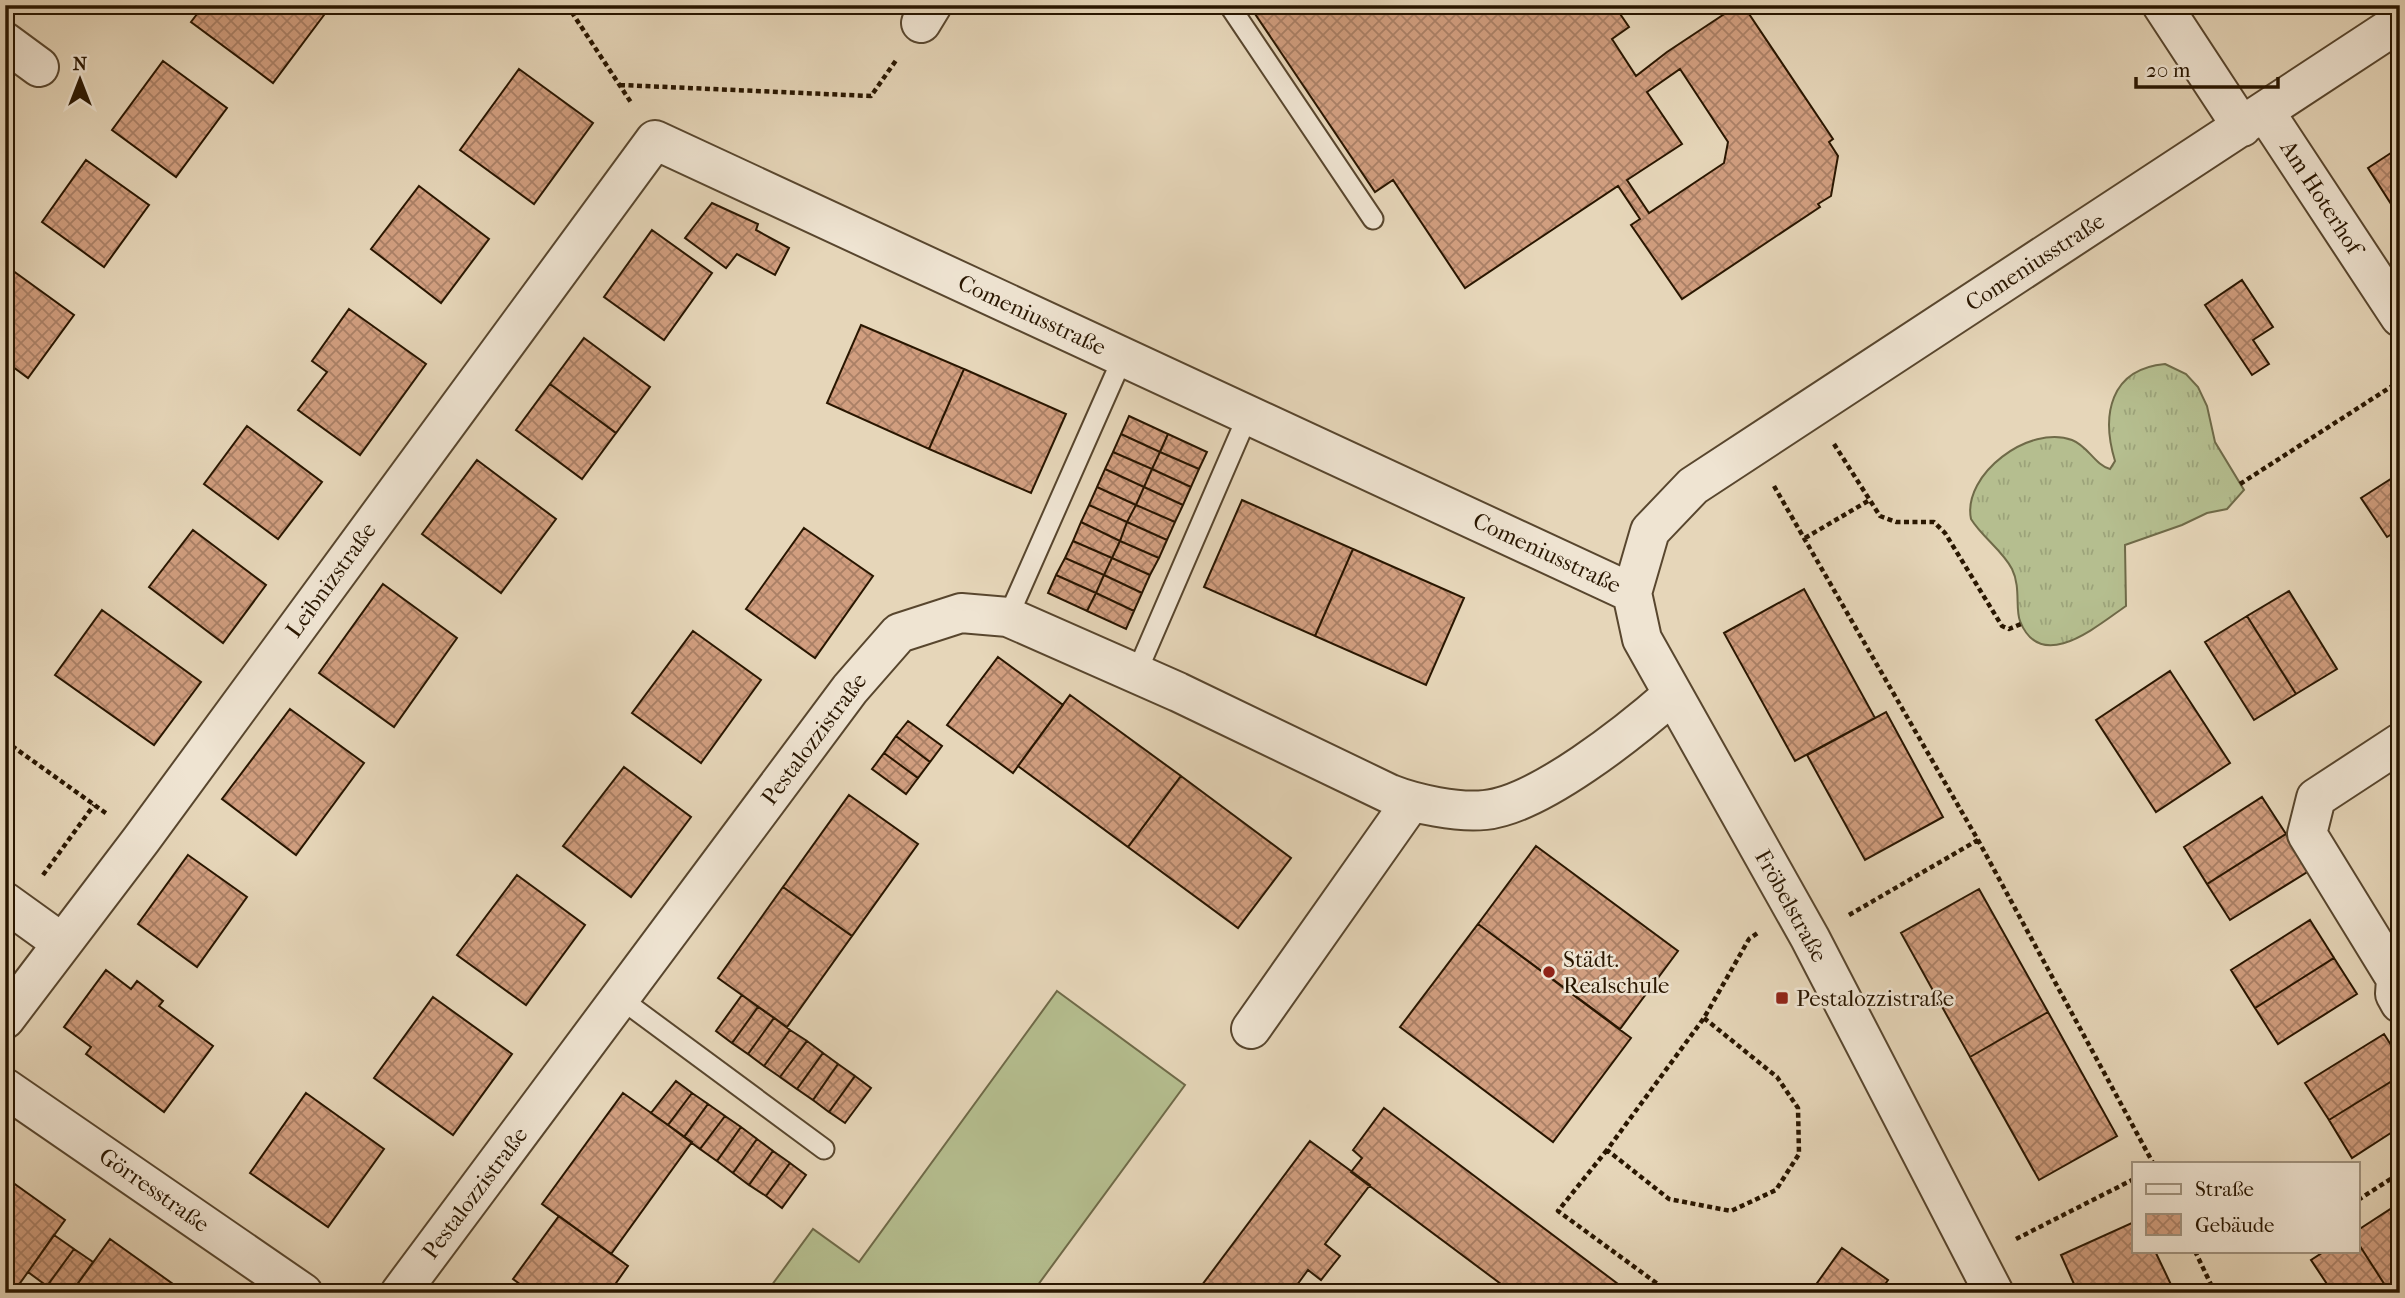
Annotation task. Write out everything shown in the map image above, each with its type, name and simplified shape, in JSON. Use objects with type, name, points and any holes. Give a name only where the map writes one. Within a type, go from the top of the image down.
[{"type":"street","name":"Am Hoterhof","points":[[2162,5],[2253,119],[2400,317]]},
{"type":"street","name":"Comeniusstraße","points":[[655,140],[1632,593],[1650,531],[1693,486],[2400,22]]},
{"type":"street","points":[[6,43],[39,67]]},
{"type":"street","name":"Leibnizstraße","points":[[5,1019],[141,839],[655,140]]},
{"type":"street","name":"Fröbelstraße","points":[[1632,593],[1642,639],[1802,923],[1994,1293]]},
{"type":"street","name":"Pestalozzistraße","points":[[400,1293],[850,689],[899,633],[961,613],[1008,617],[1411,802],[1485,810],[1526,797],[1621,739],[1672,695]]},
{"type":"street","points":[[2400,743],[2316,798],[2307,834],[2396,979],[2395,994],[2400,1003]]},
{"type":"street","points":[[1251,1029],[1411,802]]},
{"type":"street","points":[[11,906],[62,943]]},
{"type":"street","name":"Görresstraße","points":[[5,1088],[303,1293]]},
{"type":"lane","points":[[1229,5],[1373,219]]},
{"type":"lane","points":[[1008,617],[1123,356]]},
{"type":"lane","points":[[1136,674],[1248,415]]},
{"type":"lane","points":[[621,999],[824,1149]]},
{"type":"path","points":[[567,5],[655,140]]},
{"type":"path","points":[[620,85],[871,96],[920,11]]},
{"type":"path","points":[[2240,484],[2400,381]]},
{"type":"path","points":[[1812,408],[1868,501],[1880,516],[1896,522],[1934,522],[1945,533],[2001,626],[2009,629],[2021,624]]},
{"type":"path","points":[[1752,448],[1978,839],[2152,1162]]},
{"type":"path","points":[[1805,538],[1868,501]]},
{"type":"path","points":[[5,741],[141,839]]},
{"type":"path","points":[[11,906],[94,805]]},
{"type":"path","points":[[1670,1293],[1558,1211],[1703,1018],[1749,939],[1802,923],[1978,839]]},
{"type":"path","points":[[1606,1150],[1669,1199],[1731,1212],[1776,1190],[1798,1154],[1798,1108],[1777,1077],[1703,1018]]},
{"type":"path","points":[[2360,1199],[2400,1173]]},
{"type":"path","points":[[1978,1258],[2132,1180]]},
{"type":"path","points":[[2195,1252],[2215,1293]]},
{"type":"green space","points":[[2165,364],[2186,374],[2198,387],[2207,406],[2215,442],[2244,490],[2227,509],[2207,513],[2125,545],[2126,606],[2070,641],[2055,645],[2041,644],[2029,637],[2020,621],[2012,569],[1971,519],[1971,502],[1977,485],[2002,457],[2037,439],[2055,437],[2072,440],[2110,469],[2115,461],[2109,427],[2114,397],[2121,385],[2132,375],[2146,368]]},
{"type":"green space","points":[[1057,991],[1185,1085],[1032,1293],[766,1293],[813,1229],[859,1262]]},
{"type":"building","points":[[204,5],[311,5],[324,15],[273,83],[191,22]]},
{"type":"building","points":[[1249,5],[1614,5],[1629,27],[1612,39],[1636,76],[1667,52],[1738,5],[1743,5],[1833,139],[1829,142],[1838,156],[1831,196],[1818,204],[1820,207],[1682,299],[1631,225],[1640,219],[1618,186],[1465,288],[1393,180],[1375,192]],"holes":[[[1680,69],[1728,142],[1724,163],[1649,213],[1627,180],[1682,144],[1647,92]]]},
{"type":"building","points":[[163,61],[227,108],[176,177],[112,130]]},
{"type":"building","points":[[519,69],[593,123],[534,204],[460,150]]},
{"type":"building","points":[[2400,147],[2400,218],[2368,168]]},
{"type":"building","points":[[86,160],[149,205],[104,267],[42,222]]},
{"type":"building","points":[[419,186],[489,239],[441,303],[371,249]]},
{"type":"building","points":[[712,203],[758,224],[756,230],[789,248],[775,275],[737,254],[726,268],[685,238]]},
{"type":"building","points":[[652,230],[712,273],[664,340],[604,297]]},
{"type":"building","points":[[5,265],[74,315],[28,378],[5,361]]},
{"type":"building","points":[[2242,280],[2273,327],[2253,340],[2269,364],[2252,375],[2205,305]]},
{"type":"building","points":[[349,309],[426,364],[360,455],[298,410],[327,372],[312,361]]},
{"type":"building","points":[[861,325],[964,369],[929,449],[827,403]]},
{"type":"building","points":[[584,338],[650,387],[616,433],[550,384]]},
{"type":"building","points":[[964,369],[1066,414],[1031,493],[929,449]]},
{"type":"building","points":[[550,384],[616,433],[582,479],[516,430]]},
{"type":"building","points":[[1129,416],[1168,434],[1160,452],[1121,434]]},
{"type":"building","points":[[247,426],[322,482],[278,539],[204,484]]},
{"type":"building","points":[[1121,434],[1160,452],[1152,469],[1113,452]]},
{"type":"building","points":[[1168,434],[1207,452],[1199,469],[1160,452]]},
{"type":"building","points":[[1113,452],[1152,469],[1144,487],[1105,469]]},
{"type":"building","points":[[1160,452],[1199,469],[1191,487],[1152,469]]},
{"type":"building","points":[[477,460],[556,519],[501,593],[422,534]]},
{"type":"building","points":[[1105,469],[1144,487],[1136,505],[1097,487]]},
{"type":"building","points":[[1152,469],[1191,487],[1183,505],[1144,487]]},
{"type":"building","points":[[2400,473],[2400,529],[2387,537],[2361,498]]},
{"type":"building","points":[[1097,487],[1136,505],[1127,522],[1089,505]]},
{"type":"building","points":[[1144,487],[1183,505],[1175,522],[1136,505]]},
{"type":"building","points":[[1242,500],[1353,549],[1315,636],[1204,587]]},
{"type":"building","points":[[1089,505],[1127,522],[1120,541],[1081,522]]},
{"type":"building","points":[[1136,505],[1175,522],[1167,540],[1127,522]]},
{"type":"building","points":[[1081,522],[1120,541],[1112,558],[1073,541]]},
{"type":"building","points":[[1127,522],[1167,540],[1159,558],[1120,541]]},
{"type":"building","points":[[804,528],[873,576],[815,658],[746,609]]},
{"type":"building","points":[[193,530],[266,585],[223,643],[149,587]]},
{"type":"building","points":[[1073,541],[1112,558],[1104,575],[1065,558]]},
{"type":"building","points":[[1120,541],[1159,558],[1150,575],[1112,558]]},
{"type":"building","points":[[1353,549],[1464,598],[1426,685],[1315,636]]},
{"type":"building","points":[[1065,558],[1104,575],[1096,593],[1056,575]]},
{"type":"building","points":[[1112,558],[1150,575],[1142,593],[1104,575]]},
{"type":"building","points":[[1056,575],[1096,593],[1087,611],[1048,593]]},
{"type":"building","points":[[1104,575],[1142,593],[1134,611],[1096,593]]},
{"type":"building","points":[[383,584],[457,638],[394,727],[319,673]]},
{"type":"building","points":[[1804,589],[1875,718],[1795,761],[1724,633]]},
{"type":"building","points":[[2289,591],[2337,669],[2296,694],[2247,616]]},
{"type":"building","points":[[1096,593],[1134,611],[1126,629],[1087,611]]},
{"type":"building","points":[[102,610],[201,682],[154,745],[55,675]]},
{"type":"building","points":[[2247,616],[2296,694],[2254,720],[2205,642]]},
{"type":"building","points":[[693,631],[761,680],[701,763],[632,713]]},
{"type":"building","points":[[998,657],[1063,705],[1013,773],[947,725]]},
{"type":"building","points":[[2170,671],[2230,763],[2156,812],[2096,720]]},
{"type":"building","points":[[1070,695],[1181,776],[1128,847],[1018,766]]},
{"type":"building","points":[[290,709],[364,763],[296,855],[222,799]]},
{"type":"building","points":[[1886,712],[1943,817],[1865,860],[1807,755]]},
{"type":"building","points":[[908,721],[942,746],[930,762],[896,736]]},
{"type":"building","points":[[896,736],[930,762],[918,778],[884,753]]},
{"type":"building","points":[[884,753],[918,778],[906,794],[872,769]]},
{"type":"building","points":[[624,767],[691,817],[631,897],[563,846]]},
{"type":"building","points":[[1181,776],[1291,858],[1238,928],[1128,847]]},
{"type":"building","points":[[849,795],[918,844],[852,936],[783,887]]},
{"type":"building","points":[[2262,797],[2286,834],[2207,884],[2184,847]]},
{"type":"building","points":[[2286,834],[2309,871],[2230,920],[2207,884]]},
{"type":"building","points":[[1536,846],[1678,951],[1620,1029],[1478,924]]},
{"type":"building","points":[[188,855],[247,897],[197,967],[138,924]]},
{"type":"building","points":[[517,875],[585,925],[526,1005],[457,955]]},
{"type":"building","points":[[783,887],[852,936],[787,1027],[718,978]]},
{"type":"building","points":[[1979,889],[2048,1012],[1970,1057],[1901,933]]},
{"type":"building","points":[[2310,920],[2334,958],[2255,1008],[2231,970]]},
{"type":"building","points":[[1478,924],[1631,1038],[1553,1142],[1400,1027]]},
{"type":"building","points":[[2334,958],[2357,994],[2278,1044],[2255,1008]]},
{"type":"building","points":[[106,970],[131,989],[137,981],[163,1001],[159,1006],[213,1046],[164,1112],[86,1054],[91,1047],[64,1027]]},
{"type":"building","points":[[742,995],[758,1007],[732,1043],[716,1031]]},
{"type":"building","points":[[433,997],[512,1054],[453,1135],[374,1078]]},
{"type":"building","points":[[758,1007],[774,1018],[748,1054],[732,1043]]},
{"type":"building","points":[[2048,1012],[2117,1136],[2039,1180],[1970,1057]]},
{"type":"building","points":[[774,1018],[790,1030],[764,1066],[748,1054]]},
{"type":"building","points":[[790,1030],[807,1041],[780,1077],[764,1066]]},
{"type":"building","points":[[2384,1034],[2400,1059],[2400,1076],[2329,1120],[2305,1083]]},
{"type":"building","points":[[807,1041],[823,1053],[797,1089],[780,1077]]},
{"type":"building","points":[[823,1053],[838,1064],[813,1100],[797,1089]]},
{"type":"building","points":[[838,1064],[855,1076],[829,1112],[813,1100]]},
{"type":"building","points":[[855,1076],[871,1088],[845,1123],[829,1112]]},
{"type":"building","points":[[2400,1076],[2400,1127],[2352,1158],[2329,1120]]},
{"type":"building","points":[[676,1081],[692,1093],[668,1125],[651,1113]]},
{"type":"building","points":[[306,1093],[384,1149],[328,1227],[250,1173]]},
{"type":"building","points":[[623,1093],[692,1142],[611,1254],[542,1204]]},
{"type":"building","points":[[692,1093],[708,1104],[684,1137],[668,1125]]},
{"type":"building","points":[[708,1104],[725,1116],[700,1149],[684,1137]]},
{"type":"building","points":[[1384,1108],[1630,1293],[1513,1293],[1351,1172],[1362,1158],[1353,1150]]},
{"type":"building","points":[[725,1116],[741,1127],[717,1161],[700,1149]]},
{"type":"building","points":[[741,1127],[757,1139],[733,1173],[717,1161]]},
{"type":"building","points":[[757,1139],[773,1151],[749,1185],[733,1173]]},
{"type":"building","points":[[1310,1141],[1370,1185],[1325,1244],[1340,1256],[1321,1280],[1308,1270],[1291,1293],[1196,1293]]},
{"type":"building","points":[[773,1151],[790,1163],[766,1196],[749,1185]]},
{"type":"building","points":[[790,1163],[806,1175],[782,1208],[766,1196]]},
{"type":"building","points":[[5,1177],[65,1220],[13,1293],[5,1293]]},
{"type":"building","points":[[2392,1208],[2400,1221],[2400,1293],[2390,1293],[2360,1246],[2360,1229]]},
{"type":"building","points":[[559,1216],[628,1266],[609,1293],[532,1293],[513,1279]]},
{"type":"building","points":[[2132,1223],[2132,1252],[2155,1252],[2175,1293],[2078,1293],[2061,1255]]},
{"type":"building","points":[[54,1235],[74,1249],[47,1286],[28,1272]]},
{"type":"building","points":[[110,1239],[180,1289],[177,1293],[71,1293]]},
{"type":"building","points":[[2360,1246],[2390,1293],[2333,1293],[2311,1260],[2323,1252],[2360,1252]]},
{"type":"building","points":[[1842,1248],[1888,1280],[1879,1293],[1810,1293]]},
{"type":"building","points":[[74,1249],[93,1262],[71,1293],[57,1293],[47,1286]]},
{"type":"place","name":"Städt. Realschule","points":[[1549,972]]},
{"type":"place","name":"Pestalozzistraße","points":[[1782,998]]}]
